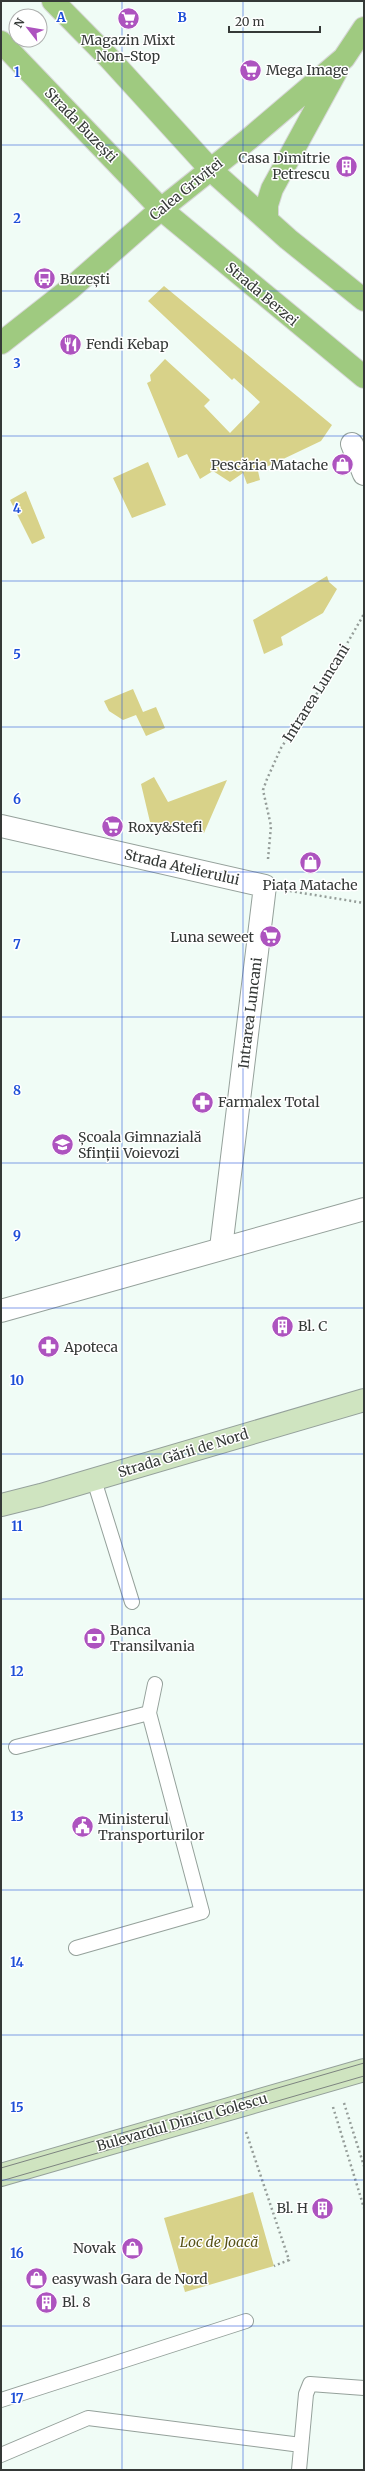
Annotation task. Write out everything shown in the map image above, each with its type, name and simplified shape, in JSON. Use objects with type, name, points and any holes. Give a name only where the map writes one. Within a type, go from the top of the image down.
[{"type":"main road","points":[[53,1],[110,58],[212,170],[267,220],[364,300]]},
{"type":"main road","name":"Calea Griviței","points":[[1,343],[71,288],[161,209],[212,170],[344,58],[364,28]]},
{"type":"main road","name":"Strada Buzești","points":[[1,42],[161,209]]},
{"type":"main road","points":[[267,220],[267,205],[272,189],[344,58]]},
{"type":"main road","name":"Strada Berzei","points":[[161,209],[364,377]]},
{"type":"street","points":[[352,444],[364,474]]},
{"type":"street","name":"Strada Atelierului","points":[[1,826],[265,886]]},
{"type":"street","name":"Intrarea Luncani","points":[[221,1248],[265,886]]},
{"type":"street","points":[[1,1311],[364,1208]]},
{"type":"street","name":"Strada Gării de Nord","points":[[1,1505],[94,1480],[364,1400]]},
{"type":"street","name":"Bulevardul Dinicu Golescu","points":[[1,2175],[364,2070]]},
{"type":"lane","points":[[94,1480],[132,1602]]},
{"type":"lane","points":[[76,1948],[202,1912],[148,1713],[155,1684]]},
{"type":"lane","points":[[16,1747],[148,1713]]},
{"type":"lane","points":[[1,2400],[246,2321]]},
{"type":"lane","points":[[299,2470],[306,2394],[310,2384],[364,2388]]},
{"type":"lane","points":[[1,2455],[88,2418],[302,2445]]},
{"type":"path","name":"Intrarea Luncani","points":[[265,886],[271,826],[264,801],[264,790],[267,779],[281,748],[329,675],[364,614]]},
{"type":"path","points":[[265,886],[364,903]]},
{"type":"path","points":[[330,2080],[364,2166]]},
{"type":"path","points":[[330,2080],[364,2208]]},
{"type":"path","points":[[253,2154],[289,2260],[274,2266]]},
{"type":"green space","points":[[164,286],[332,425],[321,441],[258,471],[260,480],[247,484],[243,473],[230,482],[213,471],[200,479],[187,454],[178,458],[147,383],[151,381],[150,375],[165,359],[210,400],[204,406],[230,433],[260,402],[234,378],[232,380],[148,301]]},
{"type":"green space","points":[[148,462],[166,505],[132,518],[113,478]]},
{"type":"green space","points":[[26,491],[45,538],[32,544],[10,500]]},
{"type":"green space","points":[[327,576],[329,582],[337,589],[323,613],[281,637],[283,645],[264,654],[253,620]]},
{"type":"green space","points":[[133,689],[143,712],[156,707],[165,728],[146,736],[136,715],[123,720],[109,711],[104,701]]},
{"type":"green space","points":[[154,777],[168,802],[227,780],[204,833],[150,822],[141,784]]},
{"type":"green space","name":"Loc de Joacă","points":[[253,2192],[274,2266],[185,2292],[164,2218]]},
{"type":"tram line","points":[[1,2168],[364,2063]]},
{"type":"tram line","points":[[1,2181],[364,2076]]},
{"type":"place","name":"Magazin Mixt Non-Stop","points":[[128,18]]},
{"type":"place","name":"Mega Image","points":[[251,70]]},
{"type":"place","name":"Casa Dimitrie Petrescu","points":[[346,166]]},
{"type":"place","name":"Buzești","points":[[45,279]]},
{"type":"place","name":"Fendi Kebap","points":[[71,344]]},
{"type":"place","name":"Pescăria Matache","points":[[343,465]]},
{"type":"place","name":"Roxy&Stefi","points":[[113,827]]},
{"type":"place","name":"Piața Matache","points":[[310,863]]},
{"type":"place","name":"Luna seweet","points":[[270,937]]},
{"type":"place","name":"Farmalex Total","points":[[202,1102]]},
{"type":"place","name":"Școala Gimnazială Sfinții Voievozi","points":[[62,1145]]},
{"type":"place","name":"Bl. C","points":[[283,1326]]},
{"type":"place","name":"Apoteca","points":[[49,1347]]},
{"type":"place","name":"Banca Transilvania","points":[[94,1638]]},
{"type":"place","name":"Ministerul Transporturilor","points":[[82,1827]]},
{"type":"place","name":"Bl. H","points":[[323,2208]]},
{"type":"place","name":"Novak","points":[[132,2248]]},
{"type":"place","name":"easywash Gara de Nord","points":[[36,2279]]},
{"type":"place","name":"Bl. 8","points":[[47,2302]]}]
